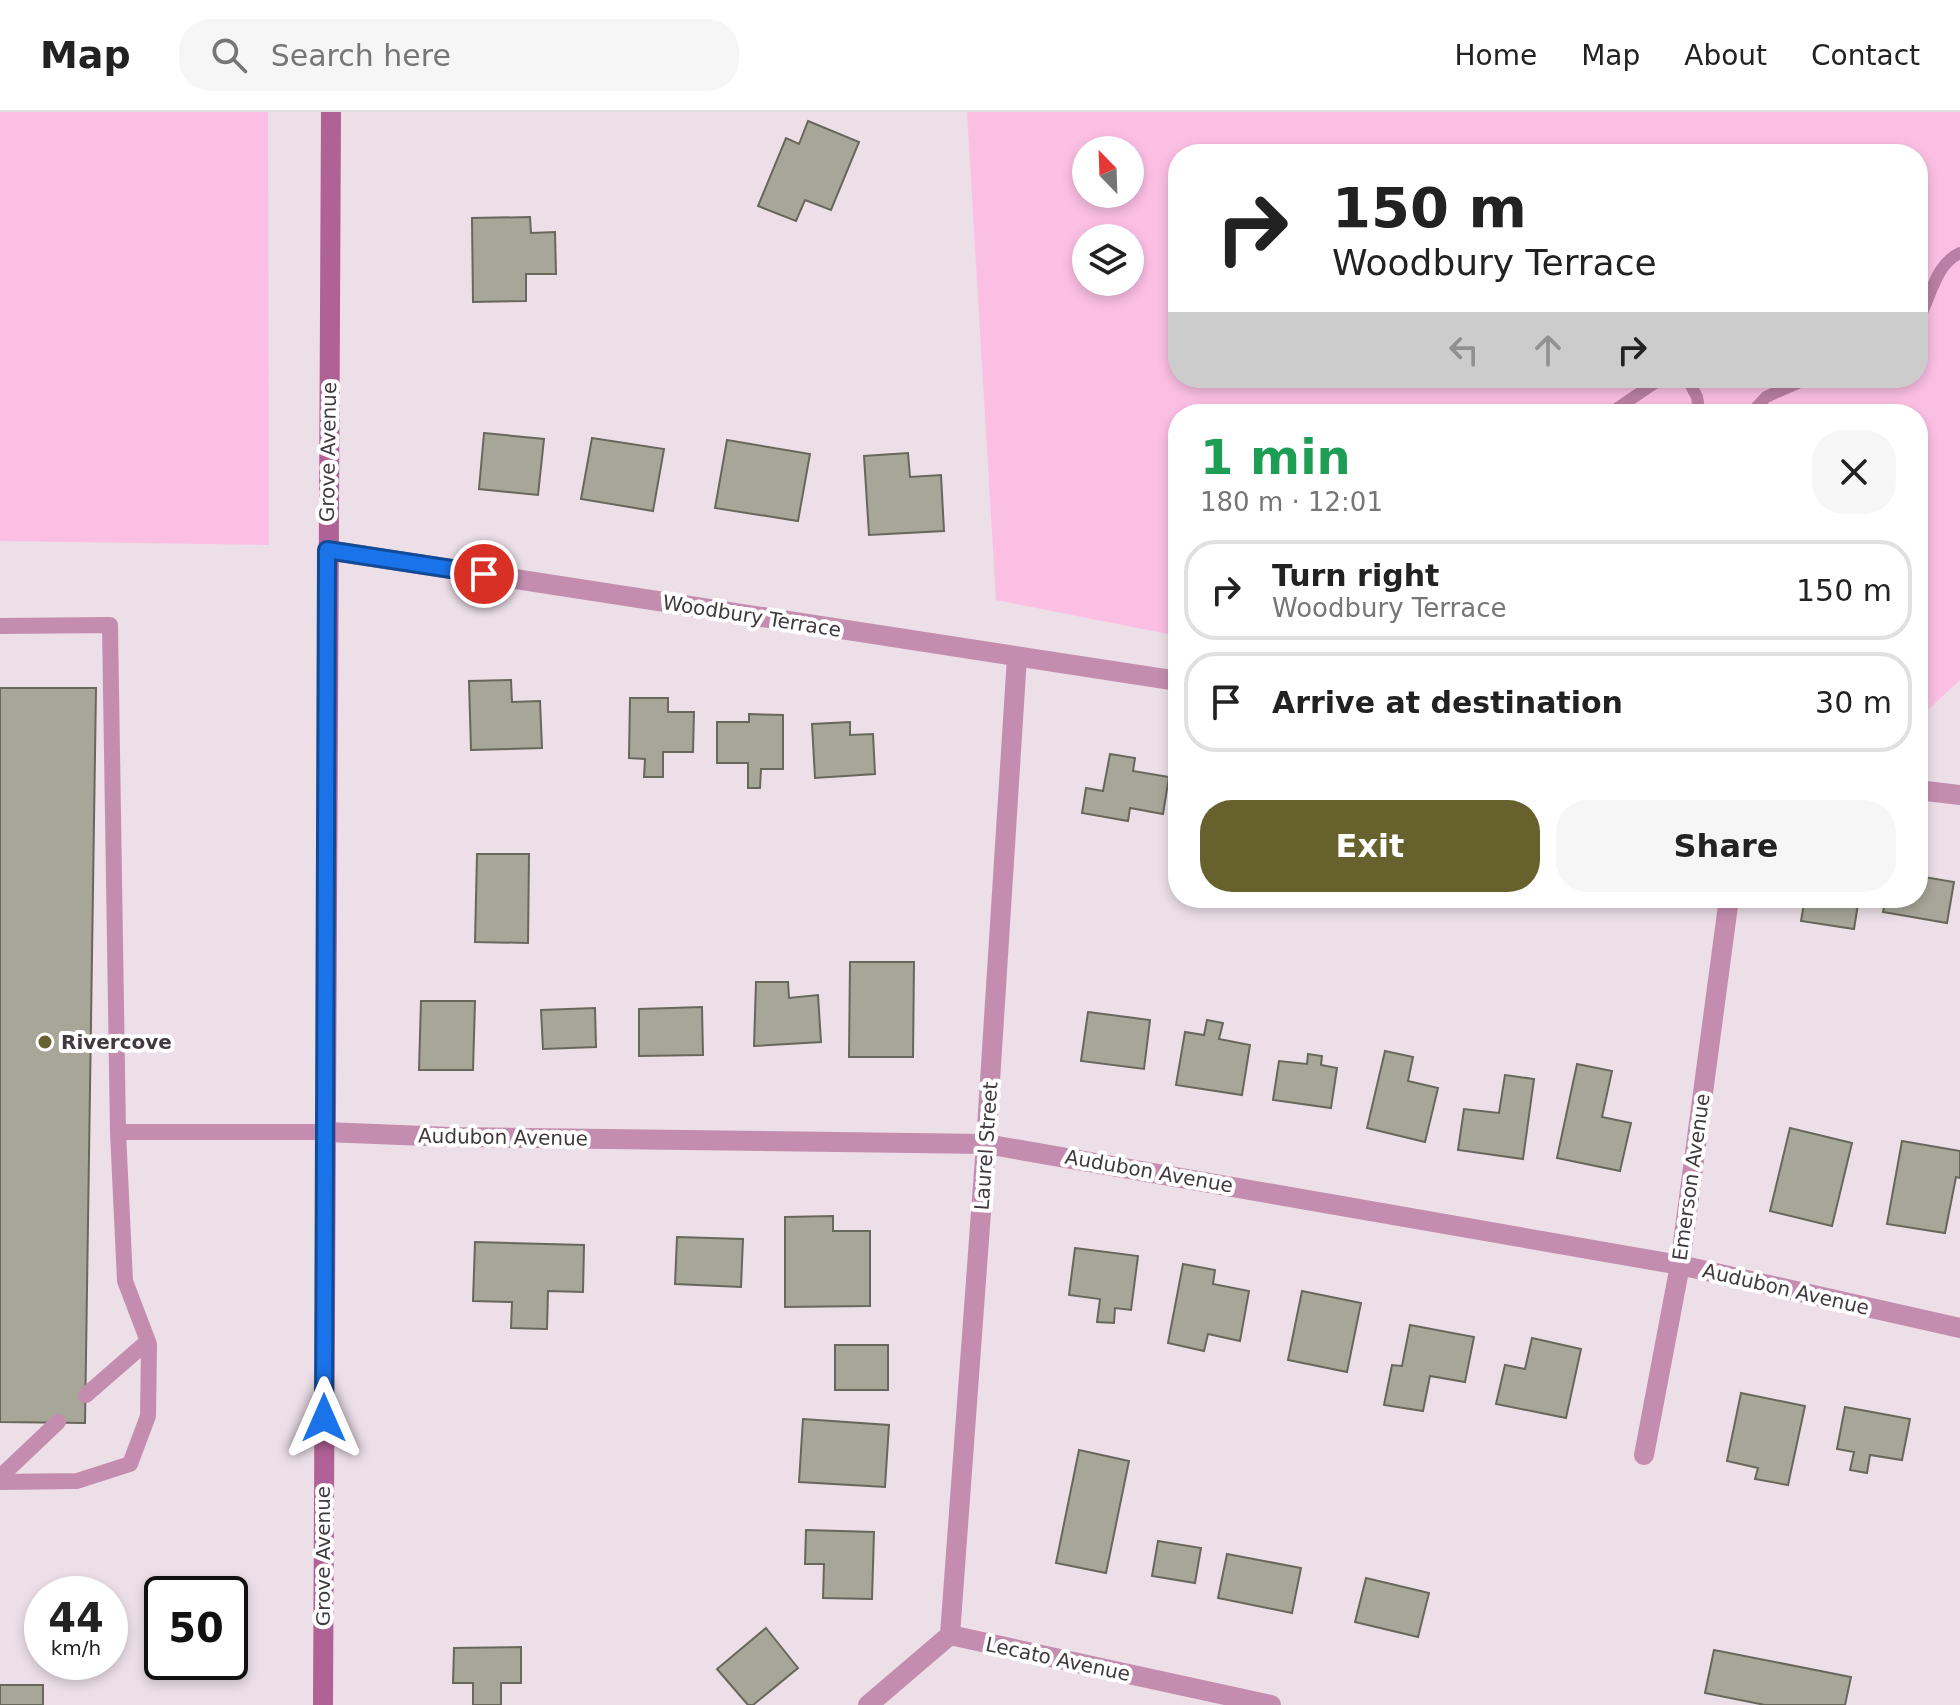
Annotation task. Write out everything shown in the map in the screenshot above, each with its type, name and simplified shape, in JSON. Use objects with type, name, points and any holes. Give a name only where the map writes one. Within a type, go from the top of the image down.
[{"type":"main road","name":"Grove Avenue","points":[[323,1705],[331,112]]},
{"type":"street","name":"Woodbury Terrace","points":[[327,550],[1168,680]]},
{"type":"street","name":"Laurel Street","points":[[950,1635],[1017,657]]},
{"type":"street","points":[[1928,791],[1960,795]]},
{"type":"street","name":"Emerson Avenue","points":[[1644,1455],[1680,1265],[1728,908]]},
{"type":"street","name":"Audubon Avenue","points":[[325,1132],[450,1137],[986,1144],[1680,1265],[1960,1328]]},
{"type":"street","points":[[868,1705],[950,1635]]},
{"type":"street","name":"Lecato Avenue","points":[[950,1635],[1271,1705]]},
{"type":"lane","points":[[0,626],[110,625],[118,1132],[125,1281],[148,1341],[148,1416],[130,1464],[77,1481],[0,1479]]},
{"type":"lane","points":[[118,1132],[325,1132]]},
{"type":"lane","points":[[86,1395],[148,1341]]},
{"type":"lane","points":[[0,1479],[58,1422]]},
{"type":"shaded area","points":[[0,112],[268,112],[269,545],[0,541]]},
{"type":"shaded area","points":[[967,112],[1960,112],[1960,680],[1928,710],[1928,404],[1168,404],[1168,634],[996,600]]},
{"type":"building","points":[[808,121],[859,142],[831,210],[805,200],[796,221],[758,206],[786,138],[799,144]]},
{"type":"building","points":[[530,217],[531,233],[555,232],[556,274],[526,274],[526,301],[473,302],[472,218]]},
{"type":"building","points":[[484,433],[544,439],[538,495],[479,489]]},
{"type":"building","points":[[592,438],[664,449],[653,511],[581,499]]},
{"type":"building","points":[[727,440],[810,454],[798,521],[715,508]]},
{"type":"building","points":[[908,453],[910,477],[941,475],[944,531],[869,535],[864,456]]},
{"type":"building","points":[[511,680],[512,702],[540,701],[542,748],[471,750],[469,681]]},
{"type":"building","name":"Rivercove","points":[[0,688],[96,688],[85,1423],[0,1422]]},
{"type":"building","points":[[630,698],[668,698],[668,712],[694,712],[693,752],[663,752],[663,777],[644,777],[645,759],[629,758]]},
{"type":"building","points":[[749,714],[783,715],[783,769],[761,769],[760,788],[748,788],[748,763],[717,763],[717,722],[749,722]]},
{"type":"building","points":[[850,722],[850,735],[873,734],[875,774],[815,778],[812,724]]},
{"type":"building","points":[[1110,754],[1135,758],[1133,771],[1168,777],[1163,814],[1130,808],[1128,821],[1082,813],[1086,788],[1103,791]]},
{"type":"building","points":[[477,854],[529,854],[528,943],[475,942]]},
{"type":"building","points":[[1928,878],[1954,882],[1947,923],[1883,912],[1884,908],[1928,908]]},
{"type":"building","points":[[1803,908],[1857,908],[1854,929],[1801,921]]},
{"type":"building","points":[[850,962],[914,962],[913,1057],[849,1057]]},
{"type":"building","points":[[756,982],[788,982],[789,998],[818,995],[821,1042],[754,1046]]},
{"type":"building","points":[[421,1001],[475,1001],[473,1070],[419,1070]]},
{"type":"building","points":[[702,1007],[703,1055],[639,1056],[639,1009]]},
{"type":"building","points":[[595,1008],[596,1047],[543,1049],[541,1010]]},
{"type":"building","points":[[1088,1012],[1150,1020],[1144,1069],[1081,1061]]},
{"type":"building","points":[[1207,1020],[1223,1023],[1219,1039],[1250,1045],[1242,1095],[1176,1085],[1185,1032],[1204,1035]]},
{"type":"building","points":[[1385,1051],[1413,1057],[1408,1081],[1438,1088],[1425,1142],[1367,1128]]},
{"type":"building","points":[[1308,1054],[1322,1056],[1321,1065],[1337,1068],[1331,1108],[1273,1100],[1279,1061],[1307,1064]]},
{"type":"building","points":[[1577,1064],[1612,1071],[1602,1117],[1631,1123],[1620,1171],[1557,1158]]},
{"type":"building","points":[[1505,1075],[1534,1079],[1523,1159],[1458,1150],[1464,1109],[1499,1113]]},
{"type":"building","points":[[1790,1128],[1852,1143],[1832,1226],[1770,1211]]},
{"type":"building","points":[[1902,1141],[1960,1151],[1960,1178],[1956,1177],[1945,1233],[1887,1224]]},
{"type":"building","points":[[833,1216],[833,1231],[870,1231],[870,1306],[785,1307],[785,1217]]},
{"type":"building","points":[[677,1237],[743,1239],[741,1287],[675,1284]]},
{"type":"building","points":[[475,1242],[584,1245],[583,1292],[548,1291],[547,1329],[511,1328],[512,1302],[473,1301]]},
{"type":"building","points":[[1075,1248],[1138,1256],[1131,1310],[1115,1308],[1114,1323],[1097,1322],[1100,1299],[1069,1295]]},
{"type":"building","points":[[1183,1264],[1215,1270],[1213,1284],[1249,1291],[1240,1341],[1208,1334],[1204,1351],[1168,1343]]},
{"type":"building","points":[[1302,1291],[1361,1303],[1347,1372],[1288,1360]]},
{"type":"building","points":[[1410,1325],[1474,1337],[1465,1382],[1430,1376],[1423,1411],[1384,1405],[1392,1365],[1402,1366]]},
{"type":"building","points":[[1532,1338],[1581,1349],[1566,1418],[1496,1404],[1505,1365],[1525,1369]]},
{"type":"building","points":[[835,1345],[888,1345],[888,1390],[835,1390]]},
{"type":"building","points":[[1741,1393],[1805,1406],[1788,1485],[1755,1479],[1758,1468],[1727,1461]]},
{"type":"building","points":[[1845,1407],[1910,1419],[1902,1460],[1870,1455],[1867,1473],[1850,1470],[1854,1452],[1837,1449]]},
{"type":"building","points":[[803,1419],[889,1425],[885,1487],[799,1482]]},
{"type":"building","points":[[1079,1450],[1129,1461],[1106,1573],[1056,1563]]},
{"type":"building","points":[[806,1530],[874,1532],[872,1599],[823,1598],[824,1564],[805,1564]]},
{"type":"building","points":[[1158,1541],[1201,1548],[1195,1583],[1152,1576]]},
{"type":"building","points":[[1227,1554],[1301,1568],[1292,1613],[1218,1598]]},
{"type":"building","points":[[1366,1578],[1429,1593],[1418,1637],[1355,1622]]},
{"type":"building","points":[[766,1628],[798,1668],[753,1705],[748,1705],[717,1669]]},
{"type":"building","points":[[521,1647],[521,1683],[501,1683],[501,1705],[473,1705],[473,1683],[453,1683],[454,1648]]},
{"type":"building","points":[[1714,1650],[1851,1677],[1845,1705],[1765,1705],[1705,1693]]},
{"type":"building","points":[[0,1685],[43,1685],[43,1705],[0,1705]]},
{"type":"waterway","points":[[1928,298],[1939,273],[1960,253]]},
{"type":"waterway","points":[[1624,404],[1647,388]]},
{"type":"waterway","points":[[1692,388],[1698,404]]},
{"type":"waterway","points":[[1759,404],[1766,397],[1786,388]]},
{"type":"place","name":"Rivercove","points":[[45,1042]]},
{"type":"route","points":[[324,1418],[327,550],[484,574]]}]
